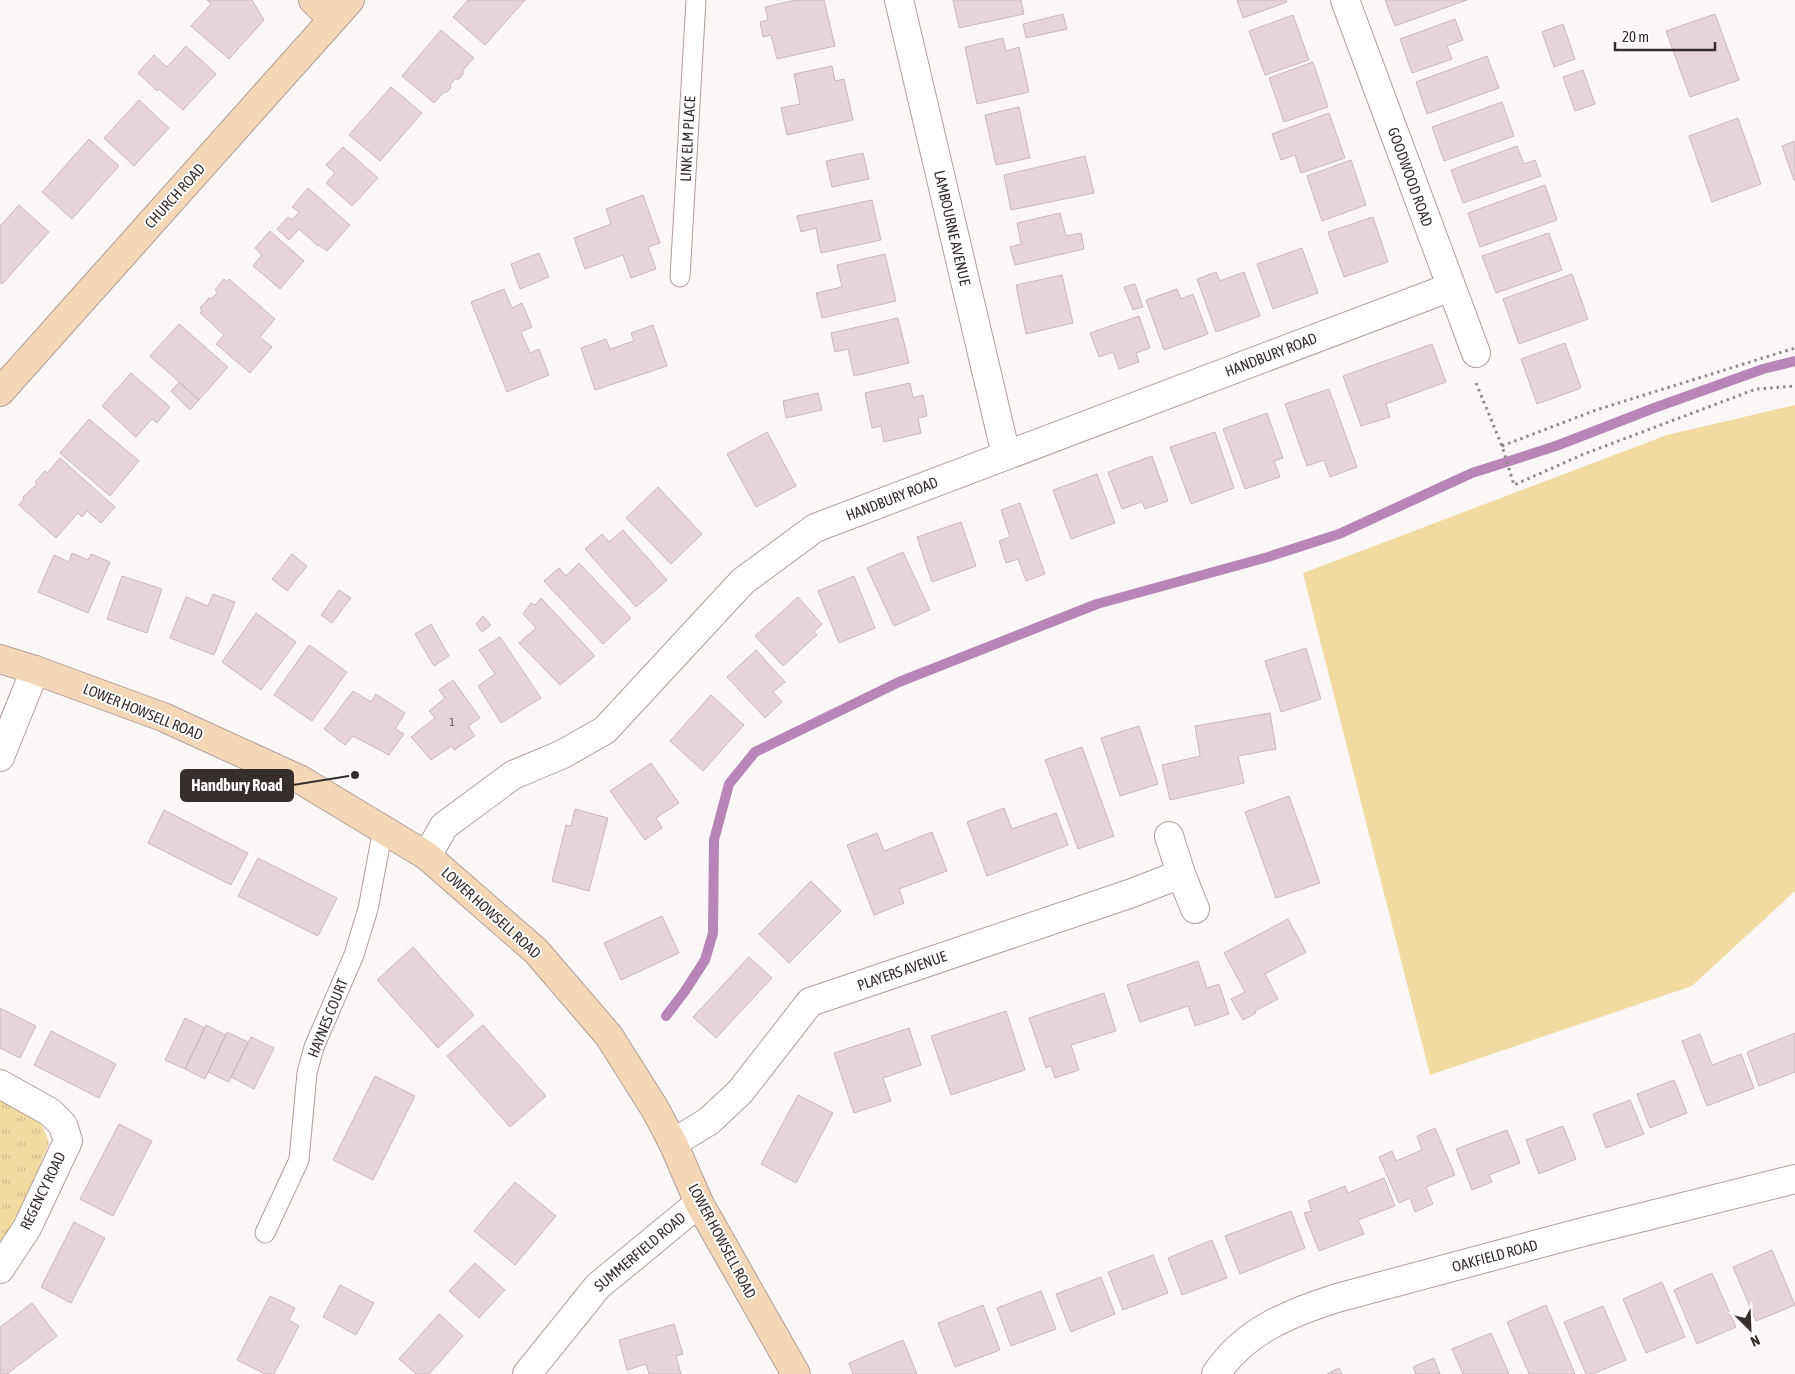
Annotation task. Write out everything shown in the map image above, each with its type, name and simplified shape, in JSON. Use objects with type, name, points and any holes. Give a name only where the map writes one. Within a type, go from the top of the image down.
[{"type":"street","points":[[313,0],[316,5],[341,10]]},
{"type":"street","name":"LAMBOURNE AVENUE","points":[[898,0],[1006,455]]},
{"type":"street","name":"GOODWOOD ROAD","points":[[1345,0],[1476,353]]},
{"type":"street","name":"CHURCH ROAD","points":[[0,392],[341,10]]},
{"type":"street","name":"HANDBURY ROAD","points":[[426,856],[444,826],[513,775],[563,754],[605,730],[743,581],[815,528],[1451,287]]},
{"type":"street","name":"LOWER HOWSELL ROAD","points":[[0,659],[163,717],[293,776],[383,828],[426,856],[536,951],[610,1036],[655,1109],[673,1142],[699,1203],[796,1374]]},
{"type":"street","points":[[0,758],[35,670]]},
{"type":"street","points":[[1169,836],[1195,909]]},
{"type":"street","name":"PLAYERS AVENUE","points":[[673,1142],[709,1121],[740,1092],[810,1002],[1132,893],[1181,874]]},
{"type":"street","name":"REGENCY ROAD","points":[[0,1084],[50,1112],[63,1125],[68,1141],[27,1228],[0,1268]]},
{"type":"street","name":"OAKFIELD ROAD","points":[[1216,1374],[1245,1341],[1274,1322],[1301,1310],[1338,1298],[1582,1232],[1795,1179]]},
{"type":"street","name":"SUMMERFIELD ROAD","points":[[527,1374],[598,1286],[699,1203]]},
{"type":"lane","name":"LINK ELM PLACE","points":[[680,277],[696,0]]},
{"type":"lane","name":"HAYNES COURT","points":[[265,1234],[299,1160],[307,1073],[314,1047],[354,955],[368,909],[383,828]]},
{"type":"path","points":[[1502,446],[1596,410],[1795,348]]},
{"type":"path","points":[[1476,353],[1474,378],[1502,446],[1514,485],[1584,454],[1756,389],[1795,386]]},
{"type":"green space","points":[[1795,405],[1795,891],[1692,986],[1430,1075],[1303,573],[1667,435]]},
{"type":"green space","points":[[0,1100],[24,1111],[37,1120],[46,1134],[49,1144],[25,1199],[0,1246]]},
{"type":"building","points":[[207,0],[252,0],[264,20],[229,59],[191,26],[211,4]]},
{"type":"building","points":[[468,0],[525,0],[485,45],[453,17]]},
{"type":"building","points":[[795,0],[824,0],[835,46],[777,59],[771,35],[763,37],[760,22],[768,20],[765,7]]},
{"type":"building","points":[[953,0],[1021,0],[1024,14],[959,28]]},
{"type":"building","points":[[1237,0],[1286,0],[1287,2],[1243,18]]},
{"type":"building","points":[[1385,0],[1467,0],[1395,26]]},
{"type":"building","points":[[1063,14],[1067,29],[1026,38],[1023,24]]},
{"type":"building","points":[[1715,14],[1739,80],[1690,97],[1666,31]]},
{"type":"building","points":[[1293,15],[1309,60],[1265,75],[1249,31]]},
{"type":"building","points":[[1455,19],[1463,40],[1447,46],[1452,59],[1412,73],[1400,39]]},
{"type":"building","points":[[1563,24],[1575,59],[1554,67],[1542,32]]},
{"type":"building","points":[[441,30],[474,58],[463,70],[463,74],[459,79],[455,79],[450,85],[451,88],[444,92],[434,103],[402,76]]},
{"type":"building","points":[[1003,38],[1006,51],[1019,47],[1029,92],[977,104],[965,47]]},
{"type":"building","points":[[186,46],[216,74],[183,110],[159,89],[157,91],[138,73],[154,55],[167,67]]},
{"type":"building","points":[[1487,56],[1499,88],[1427,114],[1416,82]]},
{"type":"building","points":[[1313,62],[1328,107],[1284,122],[1269,78]]},
{"type":"building","points":[[832,66],[835,81],[844,79],[853,120],[787,135],[781,108],[800,104],[794,74]]},
{"type":"building","points":[[1583,70],[1595,104],[1575,111],[1563,77]]},
{"type":"building","points":[[391,87],[422,113],[380,161],[349,135]]},
{"type":"building","points":[[139,100],[169,128],[134,166],[104,138]]},
{"type":"building","points":[[1502,102],[1514,136],[1444,161],[1432,127]]},
{"type":"building","points":[[1019,107],[1030,158],[996,165],[985,115]]},
{"type":"building","points":[[1329,113],[1345,158],[1301,173],[1295,155],[1281,160],[1272,134]]},
{"type":"building","points":[[1738,118],[1761,184],[1712,202],[1689,136]]},
{"type":"building","points":[[89,139],[119,166],[72,219],[42,192]]},
{"type":"building","points":[[1795,141],[1795,180],[1794,180],[1782,146]]},
{"type":"building","points":[[1517,146],[1524,164],[1535,160],[1541,176],[1463,203],[1451,170]]},
{"type":"building","points":[[343,147],[378,178],[352,206],[326,183],[335,173],[326,165]]},
{"type":"building","points":[[863,153],[869,179],[832,187],[826,161]]},
{"type":"building","points":[[1085,156],[1094,193],[1011,210],[1004,175]]},
{"type":"building","points":[[1351,160],[1366,205],[1322,221],[1307,176]]},
{"type":"building","points":[[1545,185],[1557,220],[1480,247],[1468,213]]},
{"type":"building","points":[[308,188],[350,225],[327,251],[318,246],[299,229],[289,240],[277,229],[288,217],[292,220],[299,212],[292,207]]},
{"type":"building","points":[[643,195],[660,243],[648,247],[656,269],[631,278],[623,255],[585,269],[574,238],[611,224],[606,209]]},
{"type":"building","points":[[872,200],[881,240],[821,253],[816,228],[801,232],[797,216]]},
{"type":"building","points":[[19,205],[49,232],[2,284],[0,282],[0,226]]},
{"type":"building","points":[[1060,213],[1066,236],[1081,233],[1084,249],[1015,265],[1010,247],[1021,244],[1017,223]]},
{"type":"building","points":[[1373,217],[1388,262],[1344,277],[1328,232]]},
{"type":"building","points":[[270,231],[304,261],[280,289],[253,266],[262,255],[255,248]]},
{"type":"building","points":[[1549,233],[1562,270],[1496,293],[1482,256]]},
{"type":"building","points":[[1302,248],[1318,293],[1273,309],[1257,264]]},
{"type":"building","points":[[539,253],[549,277],[520,289],[511,264]]},
{"type":"building","points":[[885,254],[896,301],[822,318],[816,293],[842,287],[837,265]]},
{"type":"building","points":[[1216,272],[1220,281],[1244,272],[1260,316],[1216,332],[1197,279]]},
{"type":"building","points":[[1572,274],[1588,319],[1519,344],[1503,299]]},
{"type":"building","points":[[1062,275],[1073,323],[1026,334],[1016,285]]},
{"type":"building","points":[[224,279],[227,282],[229,279],[275,319],[260,337],[272,347],[250,373],[216,344],[224,335],[200,313],[202,310],[200,308],[218,292],[215,290]]},
{"type":"building","points":[[1135,284],[1143,307],[1133,310],[1124,287]]},
{"type":"building","points":[[504,289],[512,308],[522,303],[532,327],[521,332],[530,353],[539,349],[549,375],[507,392],[471,302]]},
{"type":"building","points":[[1177,289],[1181,299],[1193,294],[1208,334],[1164,350],[1146,300]]},
{"type":"building","points":[[1139,316],[1150,348],[1136,353],[1139,362],[1119,369],[1113,352],[1099,357],[1090,333]]},
{"type":"building","points":[[898,318],[909,363],[854,376],[848,349],[835,352],[831,333]]},
{"type":"building","points":[[179,324],[228,367],[199,400],[150,356]]},
{"type":"building","points":[[653,325],[667,366],[595,390],[581,348],[606,339],[610,349],[634,341],[631,333]]},
{"type":"building","points":[[1565,343],[1581,388],[1537,404],[1521,359]]},
{"type":"building","points":[[1432,344],[1446,382],[1386,404],[1390,417],[1361,426],[1343,376]]},
{"type":"building","points":[[131,373],[170,407],[157,423],[152,419],[136,437],[102,406]]},
{"type":"building","points":[[179,382],[199,400],[190,410],[171,391]]},
{"type":"building","points":[[910,383],[913,398],[923,395],[927,416],[918,418],[921,433],[884,442],[881,426],[872,428],[865,393]]},
{"type":"building","points":[[1329,389],[1357,467],[1330,477],[1324,460],[1307,466],[1285,404]]},
{"type":"building","points":[[818,393],[822,410],[786,418],[783,401]]},
{"type":"building","points":[[1267,413],[1283,458],[1274,461],[1280,477],[1245,489],[1223,429]]},
{"type":"building","points":[[89,419],[139,461],[110,496],[60,453]]},
{"type":"building","points":[[767,432],[796,486],[756,507],[727,454]]},
{"type":"building","points":[[1215,432],[1234,488],[1191,504],[1170,447]]},
{"type":"building","points":[[1152,456],[1168,501],[1145,509],[1142,502],[1122,509],[1108,472]]},
{"type":"building","points":[[60,458],[115,507],[101,523],[87,511],[82,517],[78,513],[56,538],[19,505],[24,499],[23,497],[37,484],[35,482],[45,471],[47,473]]},
{"type":"building","points":[[1097,474],[1115,523],[1071,539],[1053,490]]},
{"type":"building","points":[[658,487],[702,534],[671,564],[626,518]]},
{"type":"building","points":[[1020,503],[1045,574],[1026,581],[1018,559],[1006,563],[999,541],[1010,537],[1001,510]]},
{"type":"building","points":[[961,522],[976,566],[932,582],[917,537]]},
{"type":"building","points":[[623,530],[667,580],[636,607],[585,549],[602,534],[609,542]]},
{"type":"building","points":[[903,552],[930,610],[894,626],[867,568]]},
{"type":"building","points":[[72,553],[88,560],[91,554],[110,562],[88,613],[38,592],[54,555],[69,562]]},
{"type":"building","points":[[292,554],[307,566],[287,591],[272,579]]},
{"type":"building","points":[[579,563],[631,618],[603,644],[544,581],[559,568],[566,576]]},
{"type":"building","points":[[122,576],[162,589],[147,633],[107,619]]},
{"type":"building","points":[[854,576],[875,628],[839,643],[818,591]]},
{"type":"building","points":[[339,590],[351,598],[332,623],[321,615]]},
{"type":"building","points":[[213,594],[235,602],[214,655],[170,638],[186,597],[208,606]]},
{"type":"building","points":[[798,597],[822,624],[814,632],[817,635],[783,666],[755,636]]},
{"type":"building","points":[[541,598],[595,656],[560,685],[519,643],[536,628],[523,614],[531,603],[535,605]]},
{"type":"building","points":[[256,613],[296,642],[261,690],[222,662]]},
{"type":"building","points":[[483,616],[491,625],[482,632],[476,624]]},
{"type":"building","points":[[431,624],[449,656],[434,666],[415,634]]},
{"type":"building","points":[[500,637],[541,698],[501,723],[478,686],[495,674],[479,650]]},
{"type":"building","points":[[309,645],[347,672],[312,721],[274,695]]},
{"type":"building","points":[[1306,648],[1321,699],[1281,712],[1265,661]]},
{"type":"building","points":[[756,650],[785,682],[773,692],[782,702],[765,718],[727,677]]},
{"type":"building","points":[[453,680],[480,718],[468,726],[475,736],[454,750],[452,746],[431,760],[411,737],[435,718],[429,711],[445,698],[439,690]]},
{"type":"building","points":[[353,691],[371,702],[376,694],[405,713],[395,729],[404,734],[389,755],[353,736],[345,745],[324,729]]},
{"type":"building","points":[[711,695],[744,725],[703,771],[670,741]]},
{"type":"building","points":[[1270,713],[1276,749],[1238,756],[1244,783],[1170,800],[1162,765],[1200,756],[1195,726]]},
{"type":"building","points":[[1139,726],[1158,784],[1120,796],[1101,738]]},
{"type":"building","points":[[1082,747],[1114,836],[1078,849],[1045,760]]},
{"type":"building","points":[[651,763],[679,803],[656,818],[662,828],[645,840],[610,791]]},
{"type":"building","points":[[1289,796],[1320,883],[1276,898],[1245,812]]},
{"type":"building","points":[[1004,808],[1012,829],[1056,813],[1068,845],[987,876],[967,822]]},
{"type":"building","points":[[575,809],[608,818],[589,891],[552,881],[566,825],[571,826]]},
{"type":"building","points":[[164,810],[248,853],[231,885],[148,843]]},
{"type":"building","points":[[932,832],[947,871],[899,889],[904,903],[874,915],[847,845],[877,833],[884,851]]},
{"type":"building","points":[[258,858],[337,898],[318,936],[238,896]]},
{"type":"building","points":[[811,881],[841,911],[789,963],[759,934]]},
{"type":"building","points":[[662,916],[679,953],[621,980],[604,943]]},
{"type":"building","points":[[1288,919],[1306,952],[1265,974],[1278,999],[1255,1011],[1256,1013],[1243,1020],[1231,999],[1245,992],[1224,953]]},
{"type":"building","points":[[413,947],[474,1015],[438,1048],[377,980]]},
{"type":"building","points":[[749,957],[772,978],[716,1038],[693,1017]]},
{"type":"building","points":[[1198,961],[1207,988],[1219,984],[1229,1014],[1195,1026],[1188,1006],[1140,1022],[1127,985]]},
{"type":"building","points":[[1104,993],[1116,1031],[1071,1045],[1079,1070],[1055,1078],[1051,1066],[1046,1068],[1029,1018]]},
{"type":"building","points":[[0,1008],[36,1026],[20,1058],[0,1048]]},
{"type":"building","points":[[1006,1011],[1025,1070],[951,1095],[931,1036]]},
{"type":"building","points":[[185,1018],[205,1028],[185,1069],[165,1060]]},
{"type":"building","points":[[206,1025],[226,1035],[205,1079],[185,1069]]},
{"type":"building","points":[[483,1025],[546,1096],[510,1127],[447,1056]]},
{"type":"building","points":[[909,1028],[921,1065],[883,1078],[891,1101],[854,1113],[834,1053]]},
{"type":"building","points":[[51,1031],[116,1064],[99,1098],[34,1065]]},
{"type":"building","points":[[227,1032],[248,1042],[229,1082],[208,1072]]},
{"type":"building","points":[[1795,1033],[1795,1072],[1759,1086],[1747,1052]]},
{"type":"building","points":[[1700,1034],[1712,1065],[1741,1054],[1754,1088],[1707,1106],[1682,1041]]},
{"type":"building","points":[[251,1037],[274,1048],[254,1089],[231,1077]]},
{"type":"building","points":[[375,1076],[415,1096],[373,1180],[333,1160]]},
{"type":"building","points":[[1674,1080],[1687,1113],[1650,1128],[1637,1094]]},
{"type":"building","points":[[798,1095],[833,1113],[796,1183],[761,1164]]},
{"type":"building","points":[[1630,1100],[1644,1134],[1606,1148],[1593,1114]]},
{"type":"building","points":[[119,1124],[152,1141],[113,1216],[80,1199]]},
{"type":"building","points":[[1563,1126],[1576,1159],[1539,1174],[1526,1140]]},
{"type":"building","points":[[1435,1128],[1455,1175],[1426,1187],[1433,1204],[1415,1212],[1410,1198],[1399,1203],[1379,1157],[1392,1151],[1396,1161],[1422,1150],[1417,1136]]},
{"type":"building","points":[[1507,1130],[1520,1163],[1489,1175],[1492,1182],[1472,1190],[1456,1149]]},
{"type":"building","points":[[1384,1178],[1395,1206],[1358,1220],[1364,1234],[1319,1251],[1304,1213],[1312,1211],[1308,1201],[1345,1186],[1348,1193]]},
{"type":"building","points":[[515,1182],[556,1216],[515,1265],[474,1231]]},
{"type":"building","points":[[1291,1211],[1305,1248],[1240,1274],[1225,1236]]},
{"type":"building","points":[[74,1222],[105,1238],[71,1303],[41,1287]]},
{"type":"building","points":[[1212,1240],[1227,1278],[1182,1295],[1168,1258]]},
{"type":"building","points":[[1772,1250],[1795,1305],[1756,1321],[1733,1267]]},
{"type":"building","points":[[1153,1255],[1168,1293],[1123,1310],[1108,1272]]},
{"type":"building","points":[[475,1263],[505,1290],[479,1318],[449,1291]]},
{"type":"building","points":[[1712,1273],[1736,1327],[1697,1344],[1674,1290]]},
{"type":"building","points":[[1101,1277],[1115,1314],[1071,1332],[1056,1294]]},
{"type":"building","points":[[1662,1282],[1685,1337],[1646,1353],[1623,1299]]},
{"type":"building","points":[[340,1285],[374,1303],[356,1335],[323,1317]]},
{"type":"building","points":[[1041,1291],[1056,1329],[1011,1346],[997,1308]]},
{"type":"building","points":[[270,1296],[295,1308],[289,1320],[299,1326],[274,1374],[265,1374],[237,1360]]},
{"type":"building","points":[[32,1303],[57,1336],[7,1374],[0,1374],[0,1327]]},
{"type":"building","points":[[983,1305],[1000,1350],[955,1367],[938,1323]]},
{"type":"building","points":[[1546,1305],[1575,1374],[1529,1374],[1507,1322]]},
{"type":"building","points":[[1603,1306],[1626,1360],[1593,1374],[1586,1374],[1564,1322]]},
{"type":"building","points":[[439,1314],[463,1336],[429,1374],[416,1374],[399,1359]]},
{"type":"building","points":[[674,1324],[683,1354],[676,1356],[681,1374],[649,1374],[646,1364],[627,1370],[619,1340]]},
{"type":"building","points":[[1491,1333],[1509,1374],[1463,1374],[1452,1349]]},
{"type":"building","points":[[903,1340],[917,1374],[853,1374],[849,1363]]},
{"type":"building","points":[[1434,1358],[1440,1374],[1416,1374],[1413,1367]]},
{"type":"building","points":[[1339,1368],[1342,1374],[1327,1374]]},
{"type":"waterway","points":[[666,1016],[705,960],[713,933],[714,840],[729,784],[755,752],[899,682],[1097,604],[1268,557],[1339,534],[1472,473],[1556,446],[1763,369],[1795,361]]},
{"type":"place","name":"Handbury Road","points":[[355,775]]}]
